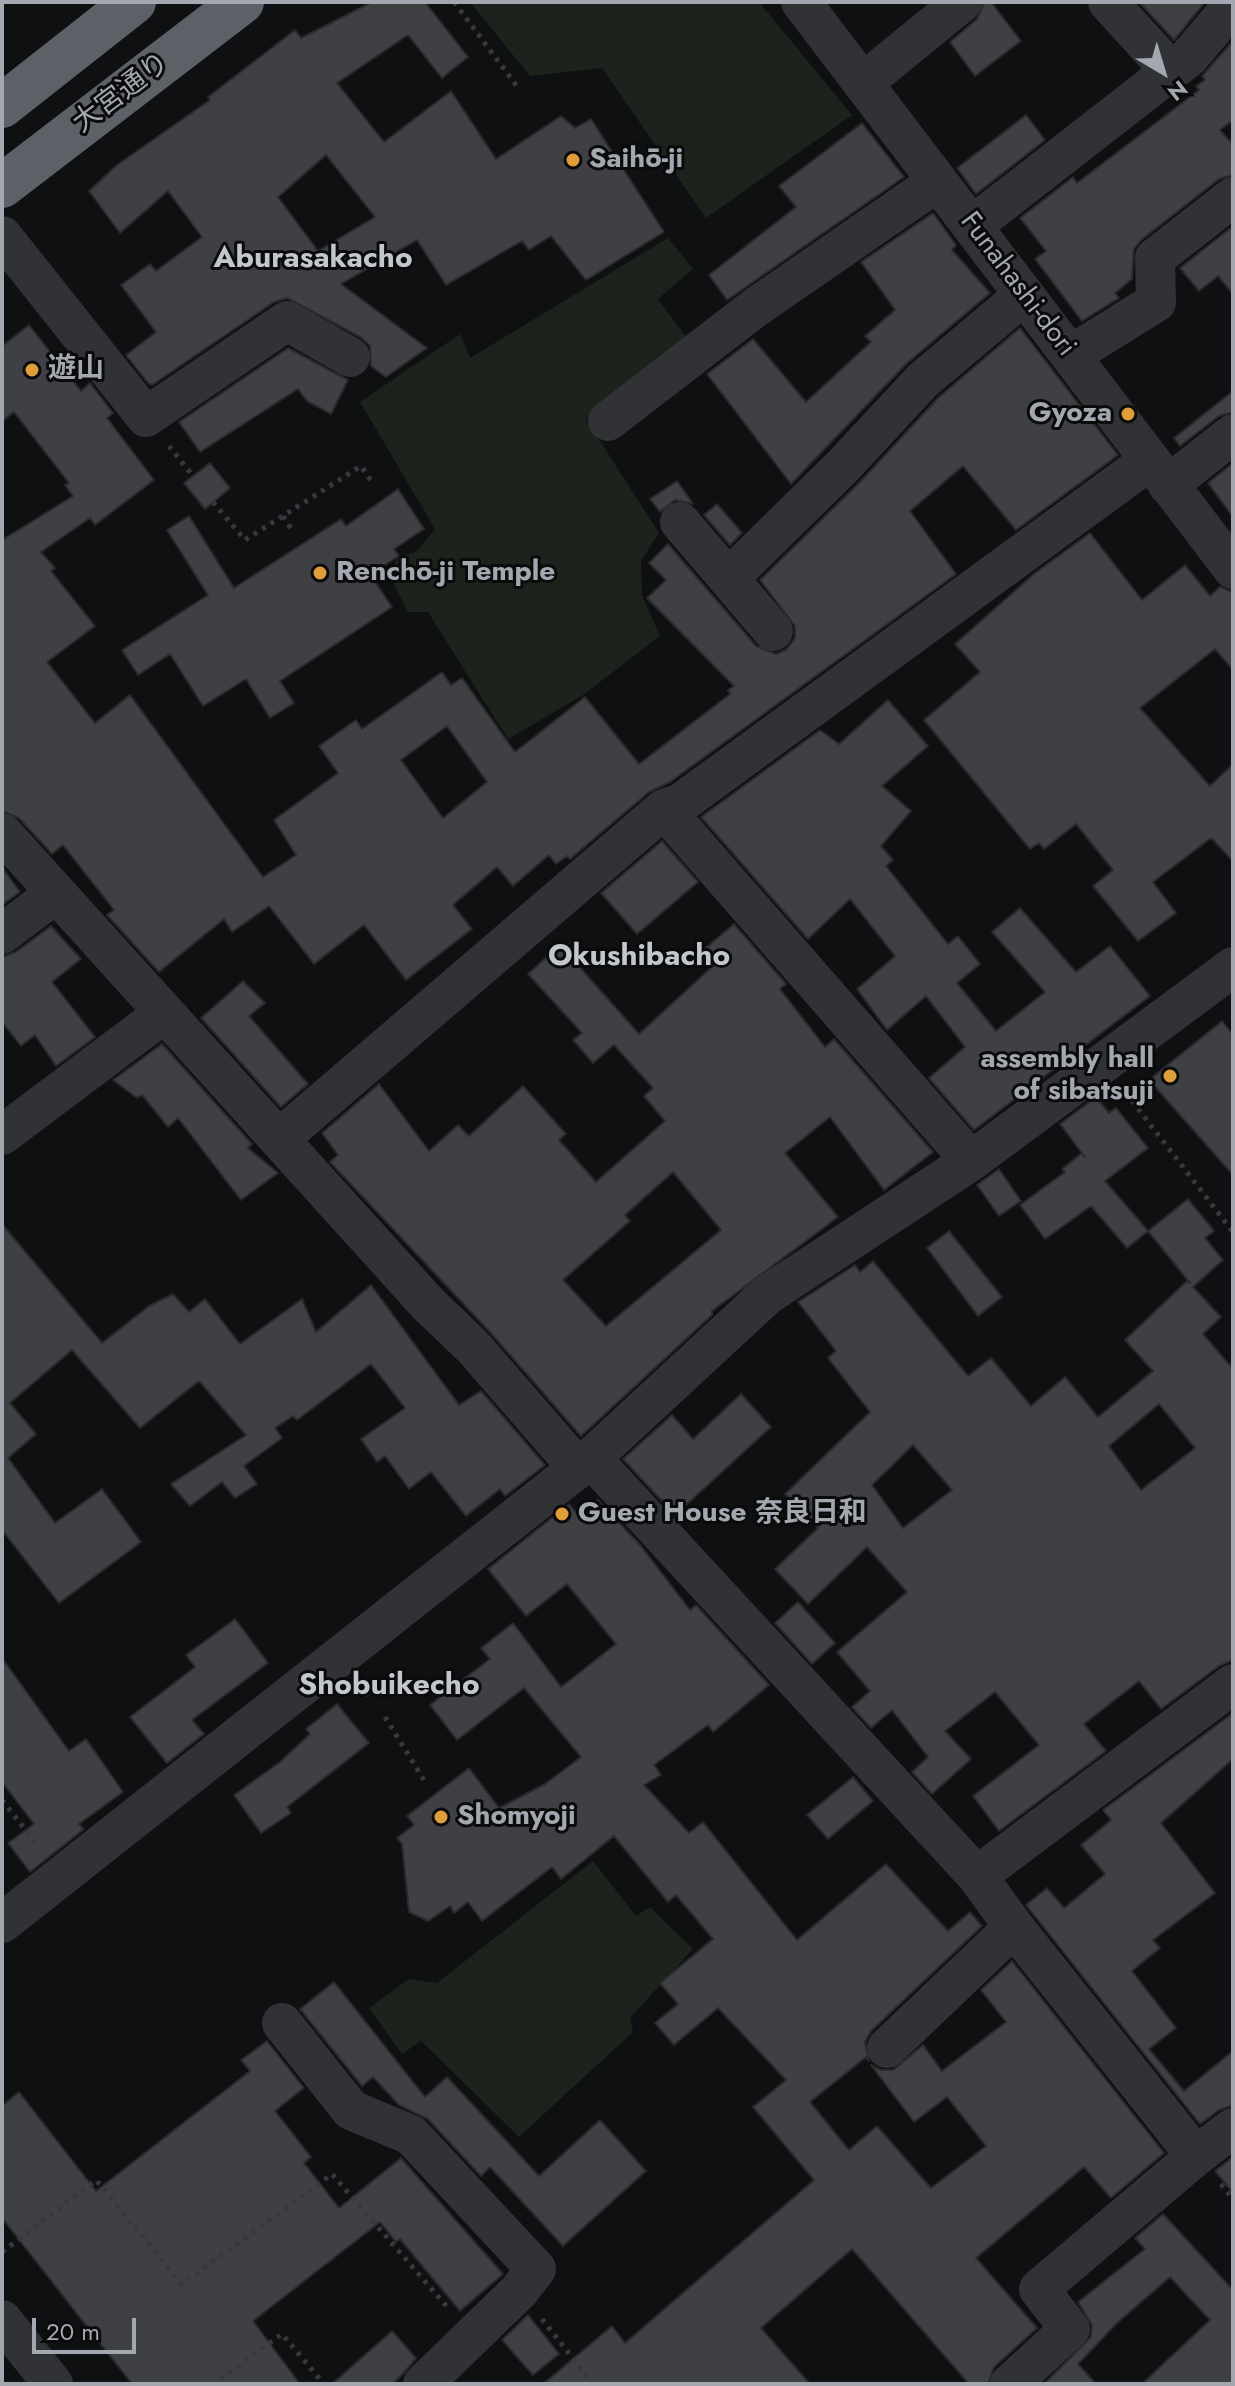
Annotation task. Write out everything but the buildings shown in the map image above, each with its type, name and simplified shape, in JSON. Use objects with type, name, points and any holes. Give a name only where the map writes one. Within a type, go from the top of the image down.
[{"type":"highway","points":[[2,106],[134,2]]},
{"type":"highway","name":"大宮通り","points":[[2,186],[242,2]]},
{"type":"street","name":"Funahashi-dori","points":[[801,2],[1233,569]]},
{"type":"street","points":[[864,82],[962,2]]},
{"type":"street","points":[[1108,2],[1170,70]]},
{"type":"street","points":[[972,226],[1189,57],[1233,5]]},
{"type":"street","points":[[608,421],[756,307],[937,182]]},
{"type":"street","points":[[1071,355],[1156,302],[1155,258],[1233,197]]},
{"type":"street","points":[[2,236],[146,417],[287,321],[350,357]]},
{"type":"street","points":[[729,578],[843,466],[923,380],[1024,295]]},
{"type":"street","points":[[279,1139],[443,1002],[553,901],[664,809],[681,803],[1158,473],[1233,434]]},
{"type":"street","points":[[680,522],[773,631]]},
{"type":"street","points":[[664,809],[971,1161]]},
{"type":"street","points":[[2,833],[428,1304],[585,1463],[977,1876],[1196,2156]]},
{"type":"street","points":[[2,934],[55,894]]},
{"type":"street","points":[[2,1923],[262,1721],[338,1656],[585,1463],[767,1295],[971,1161],[1105,1066],[1233,967]]},
{"type":"street","points":[[2,1135],[163,1014]]},
{"type":"street","points":[[977,1876],[1233,1684]]},
{"type":"street","points":[[887,2048],[1014,1927]]},
{"type":"street","points":[[282,2023],[351,2110],[411,2135],[536,2269],[519,2291],[423,2384]]},
{"type":"street","points":[[1010,2384],[1070,2329],[1039,2289],[1233,2128]]},
{"type":"street","points":[[2,2320],[53,2384]]},
{"type":"path","points":[[454,2],[519,89]]},
{"type":"path","points":[[213,502],[245,540],[361,466],[372,482]]},
{"type":"path","points":[[283,516],[292,530]]},
{"type":"path","points":[[1105,1066],[1233,1232]]},
{"type":"path","points":[[385,1717],[427,1785]]},
{"type":"path","points":[[2,1800],[60,1876]]},
{"type":"path","points":[[2,2252],[96,2180],[182,2284],[332,2174],[438,2299],[476,2334]]},
{"type":"path","points":[[519,2291],[593,2384]]},
{"type":"path","points":[[212,2384],[282,2334],[324,2384]]},
{"type":"shaded area","points":[[470,2],[759,2],[852,115],[706,218],[602,68],[530,76]]},
{"type":"shaded area","points":[[668,238],[693,269],[658,299],[690,342],[586,419],[659,533],[641,561],[642,595],[660,636],[583,695],[508,739],[428,612],[408,612],[388,573],[399,556],[416,552],[435,529],[360,402],[460,334],[470,358]]},
{"type":"shaded area","points":[[593,1861],[636,1916],[650,1907],[693,1949],[630,2018],[633,2032],[519,2137],[421,2041],[402,2054],[369,2008],[409,1979],[437,1983]]},
{"type":"place","name":"Saihō-ji","points":[[573,160]]},
{"type":"place","name":"遊山","points":[[32,370]]},
{"type":"place","name":"Gyoza","points":[[1128,414]]},
{"type":"place","name":"Renchō-ji Temple","points":[[320,573]]},
{"type":"place","name":"assembly hall of sibatsuji","points":[[1170,1076]]},
{"type":"place","name":"Guest House 奈良日和","points":[[562,1514]]},
{"type":"place","name":"Shomyoji","points":[[441,1817]]},
{"type":"district","name":"Aburasakacho","points":[[313,260]]},
{"type":"district","name":"Okushibacho","points":[[639,958]]},
{"type":"district","name":"Shobuikecho","points":[[389,1687]]}]
